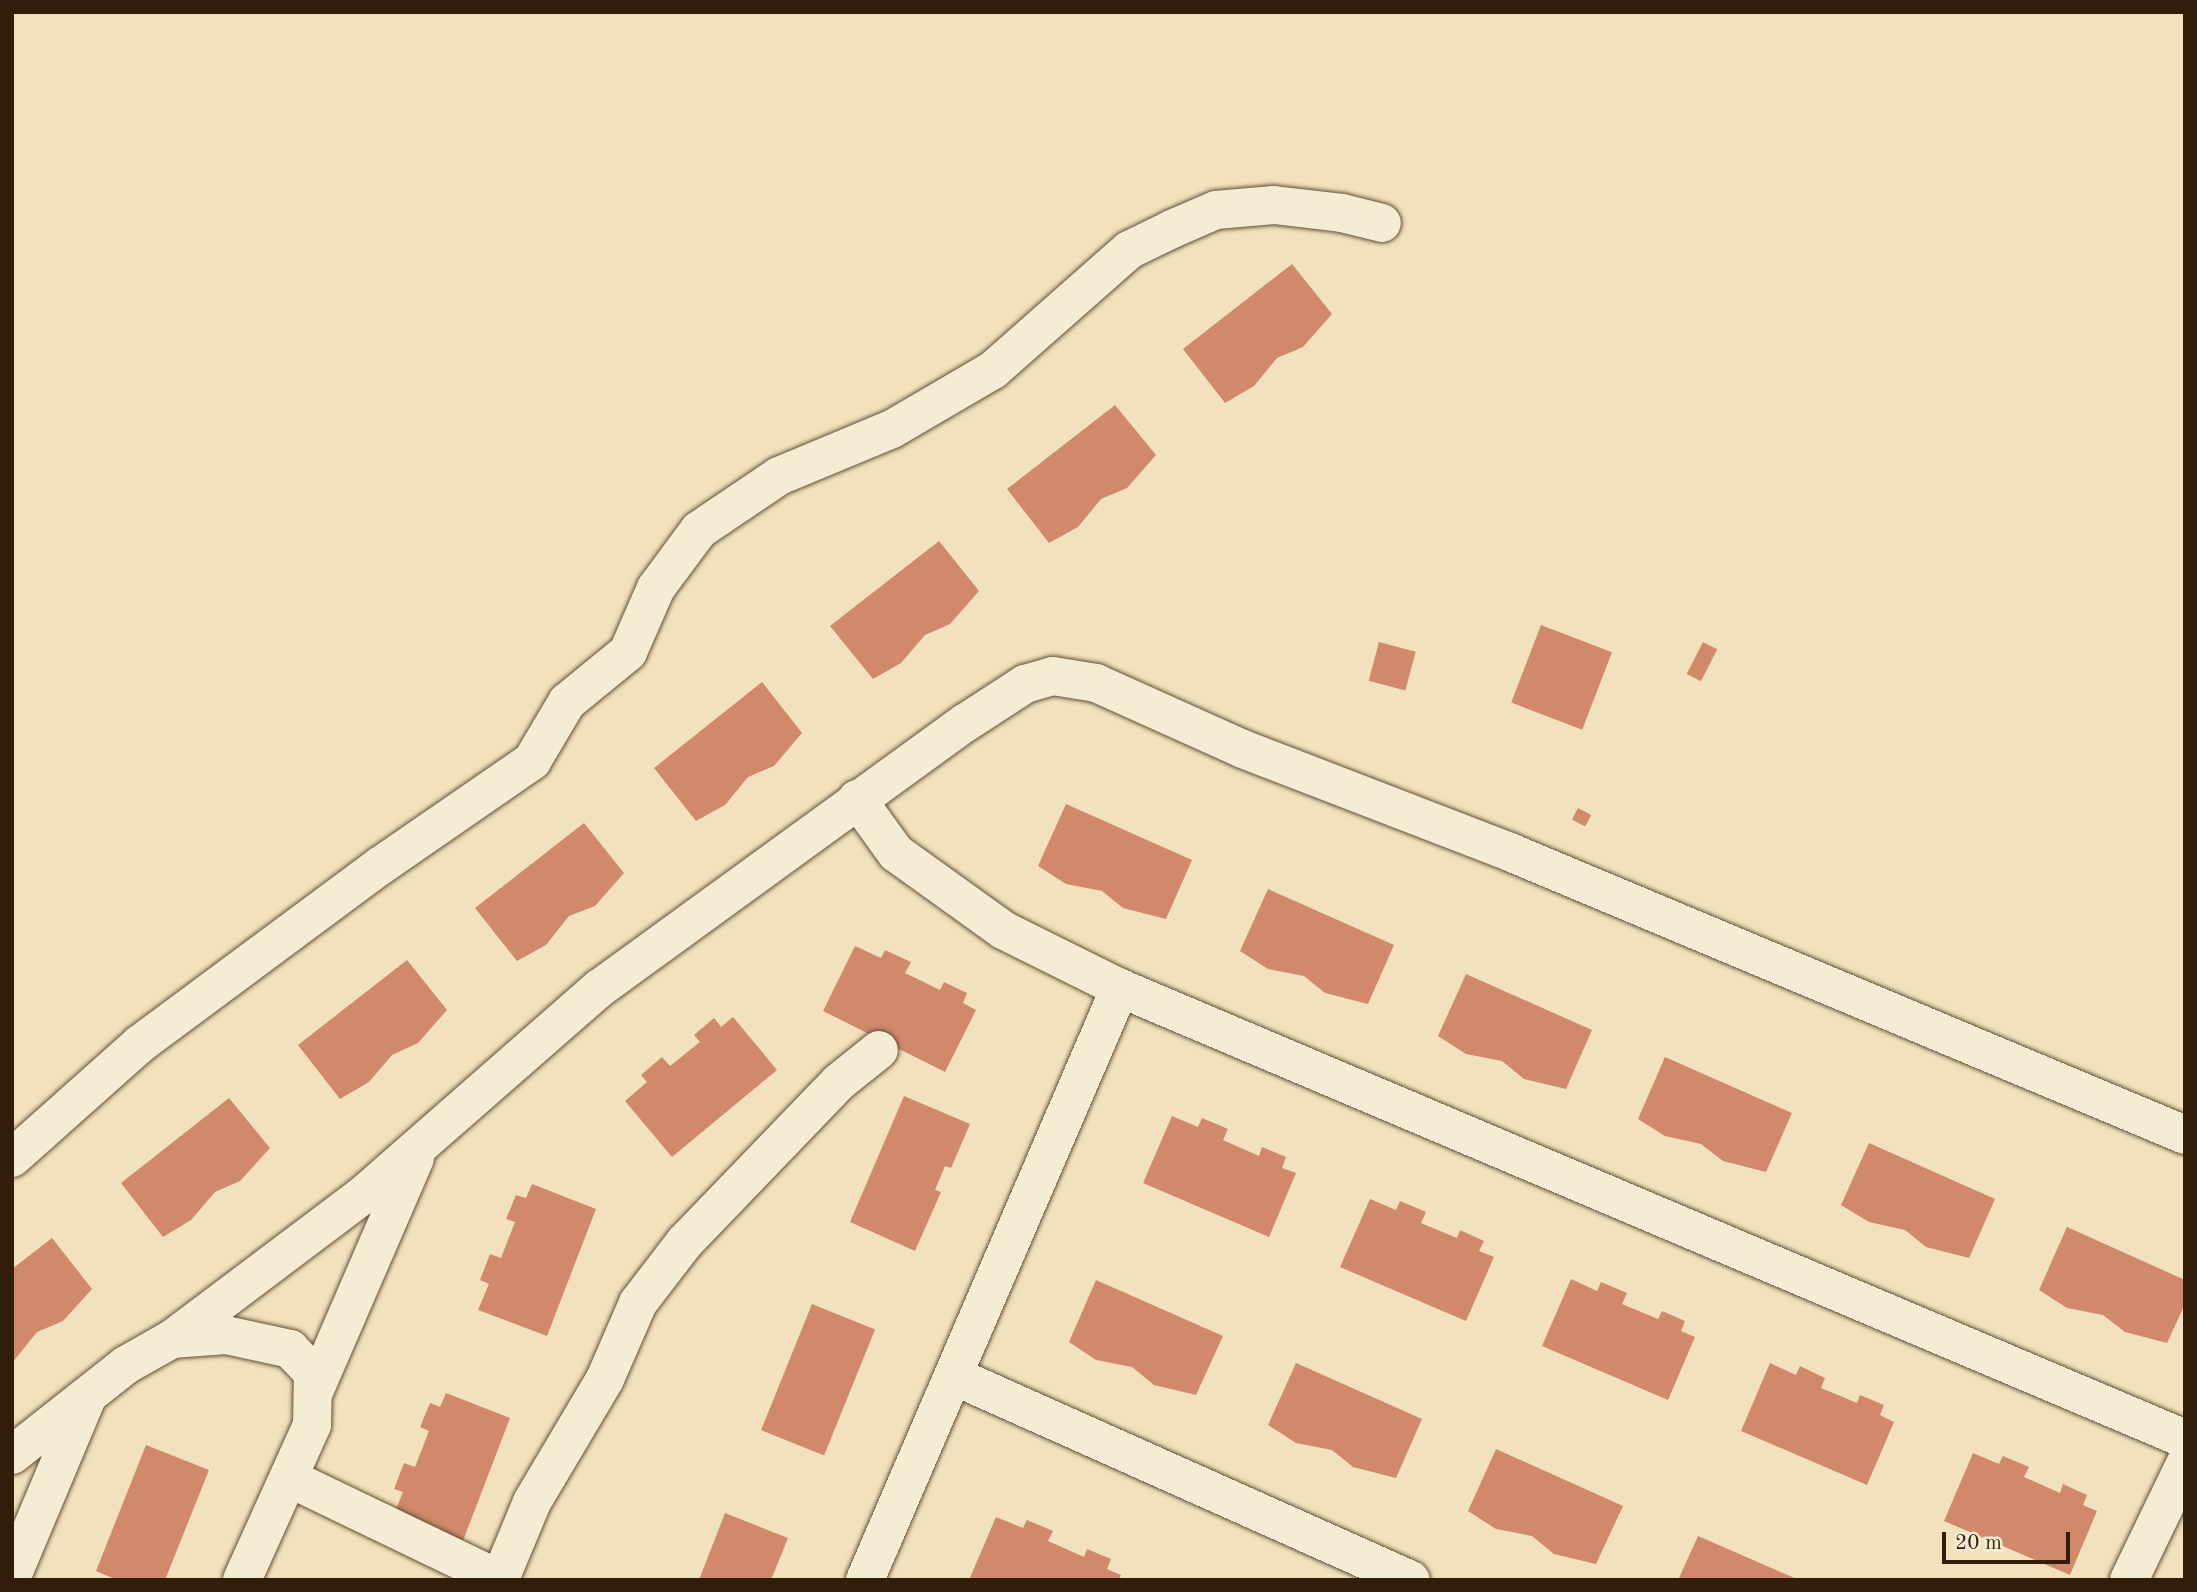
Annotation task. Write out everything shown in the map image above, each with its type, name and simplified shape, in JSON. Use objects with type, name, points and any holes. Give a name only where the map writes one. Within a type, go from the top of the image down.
[{"type":"lane","points":[[12,1158],[140,1044],[380,866],[532,761],[567,702],[628,652],[656,588],[699,530],[779,476],[892,429],[993,370],[1048,326],[1129,250],[1172,229],[1216,210],[1274,205],[1342,213],[1382,223]]},
{"type":"lane","points":[[12,1455],[126,1365],[172,1339],[362,1196],[600,988],[857,799],[1025,684],[1053,676],[1096,683],[1243,749],[1512,853],[2185,1135]]},
{"type":"lane","points":[[857,799],[895,853],[1003,930],[1120,988],[2185,1439]]},
{"type":"lane","points":[[865,1580],[1120,988]]},
{"type":"lane","points":[[289,1478],[500,1579],[532,1502],[605,1379],[638,1303],[684,1243],[839,1082],[879,1049]]},
{"type":"lane","points":[[313,1394],[421,1145]]},
{"type":"lane","points":[[172,1339],[226,1335],[290,1349],[313,1373],[312,1425],[243,1580]]},
{"type":"lane","points":[[954,1376],[1411,1580]]},
{"type":"lane","points":[[12,1576],[87,1396]]},
{"type":"lane","points":[[2129,1580],[2185,1464]]},
{"type":"building","points":[[1292,264],[1332,314],[1303,347],[1277,358],[1254,386],[1225,403],[1183,349]]},
{"type":"building","points":[[1115,405],[1156,455],[1127,488],[1101,499],[1078,527],[1049,543],[1007,489]]},
{"type":"building","points":[[939,541],[979,591],[950,624],[925,635],[901,663],[873,679],[830,626]]},
{"type":"building","points":[[1541,625],[1612,652],[1582,730],[1511,702]]},
{"type":"building","points":[[1379,642],[1416,652],[1405,690],[1369,681]]},
{"type":"building","points":[[1703,642],[1717,649],[1701,681],[1687,674]]},
{"type":"building","points":[[762,682],[802,733],[774,766],[748,777],[725,805],[696,821],[654,768]]},
{"type":"building","points":[[1066,804],[1192,860],[1166,919],[1123,908],[1102,891],[1066,884],[1038,866]]},
{"type":"building","points":[[1578,808],[1591,815],[1585,827],[1572,819]]},
{"type":"building","points":[[584,823],[624,873],[595,906],[569,916],[546,945],[517,961],[475,908]]},
{"type":"building","points":[[1268,889],[1394,945],[1368,1004],[1325,993],[1304,976],[1268,969],[1240,951]]},
{"type":"building","points":[[855,946],[881,958],[885,950],[911,962],[905,973],[940,990],[944,982],[967,993],[963,1003],[976,1010],[945,1072],[823,1011]]},
{"type":"building","points":[[407,960],[447,1010],[418,1043],[392,1055],[369,1082],[340,1099],[298,1045]]},
{"type":"building","points":[[1466,974],[1592,1030],[1566,1089],[1524,1079],[1502,1061],[1466,1054],[1438,1036]]},
{"type":"building","points":[[733,1017],[777,1070],[672,1157],[625,1101],[647,1082],[641,1075],[662,1057],[670,1066],[700,1042],[694,1035],[714,1018],[721,1027]]},
{"type":"building","points":[[1665,1057],[1792,1113],[1766,1172],[1723,1161],[1701,1144],[1665,1136],[1638,1119]]},
{"type":"building","points":[[904,1096],[970,1124],[951,1168],[945,1166],[935,1190],[941,1192],[915,1251],[850,1222]]},
{"type":"building","points":[[229,1098],[270,1148],[240,1181],[215,1192],[191,1220],[163,1237],[121,1183]]},
{"type":"building","points":[[1172,1116],[1198,1127],[1202,1118],[1228,1129],[1223,1140],[1259,1156],[1262,1147],[1286,1157],[1282,1168],[1296,1173],[1269,1237],[1143,1183]]},
{"type":"building","points":[[1869,1143],[1995,1199],[1969,1258],[1926,1247],[1905,1230],[1869,1222],[1841,1205]]},
{"type":"building","points":[[532,1184],[596,1209],[547,1336],[478,1310],[489,1284],[480,1280],[490,1254],[501,1258],[515,1222],[506,1219],[516,1195],[526,1198]]},
{"type":"building","points":[[1370,1199],[1396,1210],[1400,1201],[1426,1212],[1421,1223],[1457,1238],[1460,1230],[1484,1241],[1479,1251],[1494,1257],[1466,1321],[1340,1267]]},
{"type":"building","points":[[2067,1227],[2185,1280],[2185,1304],[2167,1343],[2125,1332],[2103,1315],[2067,1308],[2039,1290]]},
{"type":"building","points":[[52,1238],[92,1289],[63,1321],[37,1332],[12,1363],[12,1269]]},
{"type":"building","points":[[1571,1279],[1597,1291],[1601,1282],[1627,1293],[1622,1304],[1658,1319],[1662,1311],[1685,1321],[1681,1331],[1695,1337],[1668,1400],[1542,1346]]},
{"type":"building","points":[[1096,1280],[1223,1336],[1196,1395],[1154,1385],[1132,1367],[1096,1360],[1069,1342]]},
{"type":"building","points":[[812,1304],[875,1329],[824,1456],[761,1430]]},
{"type":"building","points":[[1296,1363],[1422,1419],[1396,1478],[1353,1467],[1332,1450],[1296,1443],[1268,1425]]},
{"type":"building","points":[[1770,1363],[1796,1375],[1800,1366],[1825,1378],[1821,1388],[1857,1403],[1860,1395],[1884,1405],[1880,1415],[1894,1422],[1867,1485],[1741,1431]]},
{"type":"building","points":[[446,1393],[510,1418],[461,1546],[392,1519],[403,1492],[394,1489],[404,1463],[415,1467],[429,1431],[420,1427],[430,1403],[440,1407]]},
{"type":"building","points":[[146,1445],[209,1470],[165,1580],[117,1580],[96,1571]]},
{"type":"building","points":[[1496,1449],[1623,1506],[1596,1564],[1554,1554],[1532,1536],[1496,1529],[1468,1511]]},
{"type":"building","points":[[1973,1453],[1999,1464],[2003,1456],[2029,1467],[2024,1477],[2060,1493],[2063,1484],[2087,1495],[2083,1505],[2097,1511],[2070,1575],[1944,1521]]},
{"type":"building","points":[[725,1513],[788,1538],[771,1580],[699,1580]]},
{"type":"building","points":[[996,1517],[1023,1528],[1027,1520],[1053,1531],[1048,1541],[1084,1557],[1087,1549],[1111,1559],[1107,1569],[1121,1575],[1119,1580],[969,1580]]},
{"type":"building","points":[[1698,1536],[1799,1580],[1678,1580]]}]
